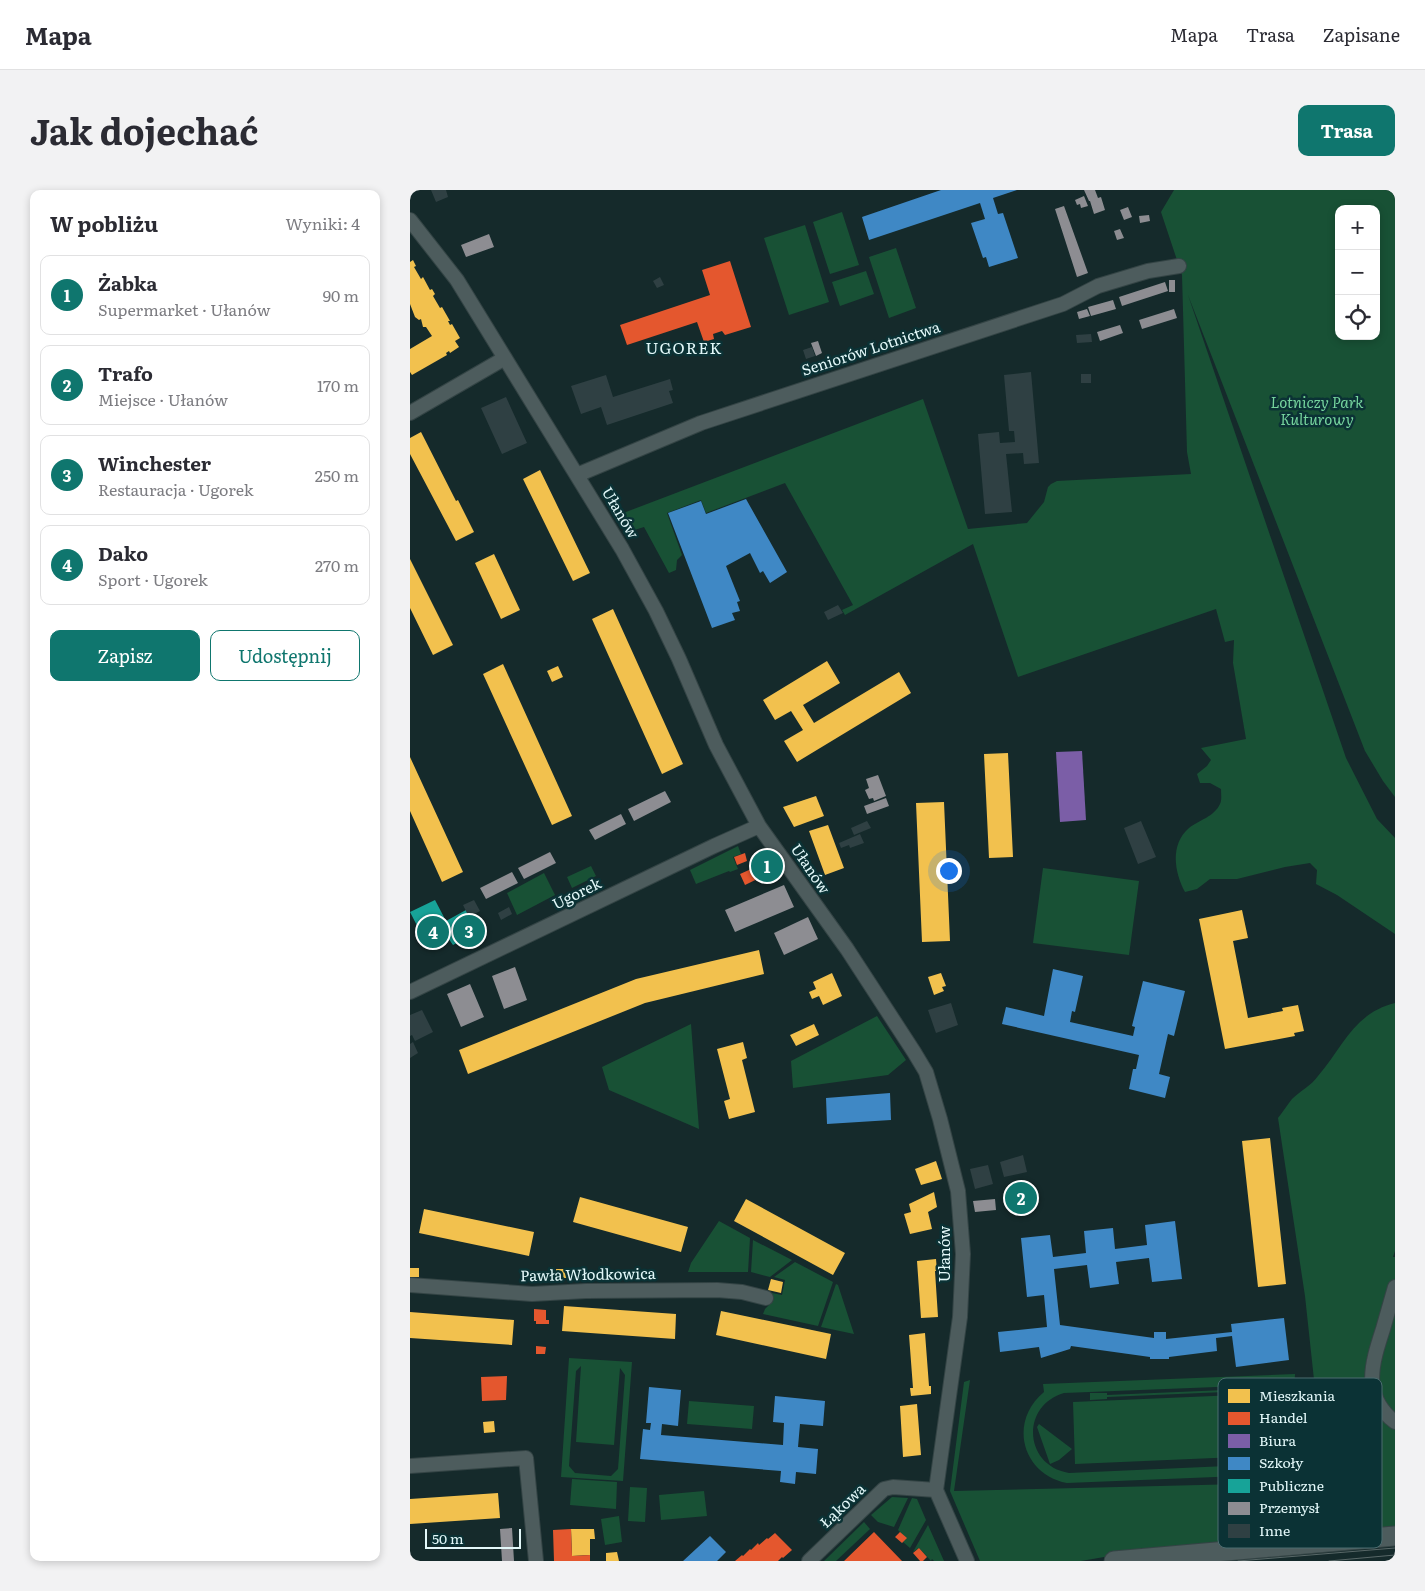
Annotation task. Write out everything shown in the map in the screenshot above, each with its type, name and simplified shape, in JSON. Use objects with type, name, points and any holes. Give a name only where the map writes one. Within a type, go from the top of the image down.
[{"type":"main road","points":[[1382,1537],[1395,1536]]},
{"type":"main road","points":[[1114,1561],[1260,1548]]},
{"type":"street","name":"Ułanów","points":[[410,220],[457,280],[622,549],[656,611],[716,745],[759,826],[847,950],[926,1072],[958,1192],[963,1254],[960,1317],[936,1490]]},
{"type":"street","name":"Seniorów Lotnictwa","points":[[577,475],[701,423],[1063,304],[1098,286],[1148,271],[1179,266]]},
{"type":"street","points":[[410,413],[505,358]]},
{"type":"street","name":"Ugorek","points":[[410,992],[759,826]]},
{"type":"street","name":"Pawła Włodkowica","points":[[410,1284],[532,1294],[586,1291],[717,1290],[742,1292],[766,1298]]},
{"type":"street","points":[[1371,1378],[1374,1356],[1395,1287]]},
{"type":"street","points":[[1382,1409],[1395,1422]]},
{"type":"street","points":[[410,1466],[526,1458],[536,1561]]},
{"type":"street","name":"Łąkowa","points":[[809,1561],[884,1489],[893,1487],[936,1490]]},
{"type":"street","points":[[936,1490],[967,1561]]},
{"type":"green space","name":"Lotniczy Park Kulturowy","points":[[1174,190],[1395,190],[1395,797],[1365,751],[1188,295],[1346,758],[1377,819],[1395,838],[1395,934],[1337,895],[1316,884],[1317,870],[1310,863],[1237,879],[1210,879],[1197,889],[1185,892],[1176,867],[1176,850],[1179,842],[1189,828],[1214,812],[1221,801],[1221,789],[1210,783],[1200,783],[1197,774],[1211,760],[1201,748],[1246,739],[1233,663],[1234,640],[1225,642],[1216,609],[1018,677],[973,544],[845,615],[842,610],[853,605],[785,483],[706,513],[701,500],[667,513],[682,555],[677,560],[676,570],[669,573],[644,527],[628,532],[618,515],[923,399],[968,529],[1027,523],[1044,502],[1048,487],[1057,481],[1191,474],[1187,452],[1182,275],[1161,212]]},
{"type":"green space","points":[[842,212],[859,265],[830,274],[813,222]]},
{"type":"green space","points":[[805,225],[829,302],[789,315],[764,238]]},
{"type":"green space","points":[[896,248],[916,308],[889,318],[869,257]]},
{"type":"green space","points":[[866,271],[874,294],[840,306],[832,282]]},
{"type":"green space","points":[[738,846],[741,854],[733,857],[738,869],[696,884],[690,870]]},
{"type":"green space","points":[[591,866],[596,876],[572,888],[567,877]]},
{"type":"green space","points":[[1043,868],[1139,881],[1129,955],[1033,943]]},
{"type":"green space","points":[[544,873],[555,895],[517,915],[507,893]]},
{"type":"green space","points":[[1395,1003],[1395,1251],[1393,1257],[1395,1257],[1395,1527],[1382,1528],[1382,1378],[1314,1378],[1305,1296],[1278,1118],[1292,1099],[1315,1080],[1359,1023],[1381,1008]]},
{"type":"green space","points":[[877,1016],[906,1060],[888,1075],[793,1088],[791,1061]]},
{"type":"green space","points":[[691,1024],[699,1129],[609,1090],[602,1067]]},
{"type":"green space","points":[[719,1221],[750,1238],[748,1272],[688,1272],[691,1263]]},
{"type":"green space","points":[[753,1240],[792,1260],[770,1277],[751,1272]]},
{"type":"green space","points":[[795,1262],[833,1282],[818,1326],[763,1314],[769,1305],[772,1293],[782,1295],[785,1280],[774,1277]]},
{"type":"green space","points":[[836,1284],[838,1285],[854,1334],[821,1327]]},
{"type":"green space","points":[[569,1358],[632,1362],[623,1481],[561,1477]],"holes":[[[581,1366],[576,1442],[614,1445],[620,1368],[625,1375],[618,1469],[611,1476],[575,1473],[569,1466],[576,1371]]]},
{"type":"green space","points":[[1295,1374],[1295,1378],[1218,1378],[1218,1387],[1064,1393],[1050,1400],[1040,1410],[1034,1422],[1033,1435],[1036,1448],[1043,1459],[1054,1468],[1069,1473],[1218,1466],[1218,1477],[1067,1483],[1052,1478],[1039,1469],[1030,1458],[1025,1445],[1026,1418],[1033,1404],[1044,1392],[1043,1384]]},
{"type":"green space","points":[[970,1380],[954,1491],[1218,1485],[1218,1544],[1133,1552],[1081,1561],[980,1561],[950,1491],[964,1382]]},
{"type":"green space","points":[[1218,1390],[1218,1392],[1107,1397],[1107,1399],[1090,1400],[1090,1393],[1107,1393],[1107,1395]]},
{"type":"green space","points":[[1218,1396],[1218,1458],[1075,1464],[1073,1402]]},
{"type":"green space","points":[[689,1401],[754,1406],[752,1429],[687,1424]]},
{"type":"green space","points":[[1039,1424],[1072,1449],[1059,1460],[1050,1464],[1037,1427]]},
{"type":"green space","points":[[572,1479],[617,1482],[616,1509],[570,1505]]},
{"type":"green space","points":[[630,1487],[647,1488],[645,1522],[628,1521]]},
{"type":"green space","points":[[704,1491],[707,1516],[661,1520],[659,1495]]},
{"type":"green space","points":[[892,1497],[908,1498],[894,1527],[878,1522],[871,1515]]},
{"type":"green space","points":[[912,1498],[917,1499],[926,1520],[910,1548],[903,1542],[906,1538],[898,1530]]},
{"type":"green space","points":[[619,1516],[622,1542],[605,1545],[601,1519]]},
{"type":"green space","points":[[864,1522],[870,1529],[836,1561],[824,1561]]},
{"type":"green space","points":[[928,1525],[944,1561],[934,1561],[932,1559],[931,1561],[919,1548],[913,1552]]},
{"type":"building: Mieszkania","points":[[413,260],[416,266],[414,267],[421,279],[423,277],[430,290],[432,289],[435,294],[433,296],[440,308],[442,307],[450,321],[448,321],[450,325],[452,324],[460,338],[455,341],[459,347],[450,353],[449,351],[446,353],[447,355],[412,375],[410,372],[410,349],[432,336],[426,327],[423,327],[421,319],[419,320],[415,317],[410,304],[410,262]]},
{"type":"building: Mieszkania","points":[[421,432],[474,532],[456,541],[410,454],[410,438]]},
{"type":"building: Mieszkania","points":[[540,470],[590,573],[573,581],[523,479]]},
{"type":"building: Mieszkania","points":[[494,554],[520,610],[501,619],[475,563]]},
{"type":"building: Mieszkania","points":[[410,559],[453,645],[433,655],[410,608]]},
{"type":"building: Mieszkania","points":[[613,609],[683,764],[662,774],[592,619]]},
{"type":"building: Mieszkania","points":[[827,661],[840,683],[803,705],[814,723],[899,672],[911,693],[797,762],[784,741],[803,730],[791,711],[775,720],[763,700]]},
{"type":"building: Mieszkania","points":[[503,664],[572,816],[552,825],[483,674]]},
{"type":"building: Mieszkania","points":[[558,666],[563,677],[552,682],[547,671]]},
{"type":"building: Mieszkania","points":[[1008,753],[1013,857],[989,858],[984,754]]},
{"type":"building: Mieszkania","points":[[410,757],[463,872],[442,882],[410,811]]},
{"type":"building: Mieszkania","points":[[816,796],[824,816],[794,827],[783,807]]},
{"type":"building: Mieszkania","points":[[944,802],[950,941],[922,942],[916,803]]},
{"type":"building: Mieszkania","points":[[828,825],[844,868],[825,875],[809,831]]},
{"type":"building: Mieszkania","points":[[1242,910],[1248,938],[1233,941],[1248,1018],[1283,1011],[1282,1008],[1298,1005],[1304,1031],[1294,1033],[1295,1036],[1225,1049],[1199,919]]},
{"type":"building: Mieszkania","points":[[759,950],[764,974],[645,1003],[468,1074],[459,1050],[636,979]]},
{"type":"building: Mieszkania","points":[[832,973],[842,996],[823,1005],[819,996],[812,999],[809,992],[816,989],[813,982]]},
{"type":"building: Mieszkania","points":[[941,973],[946,986],[942,987],[944,991],[934,995],[928,977]]},
{"type":"building: Mieszkania","points":[[814,1024],[819,1035],[796,1046],[790,1035]]},
{"type":"building: Mieszkania","points":[[743,1042],[747,1058],[742,1060],[755,1112],[729,1119],[724,1101],[730,1099],[717,1049]]},
{"type":"building: Mieszkania","points":[[1270,1138],[1286,1284],[1258,1287],[1242,1141]]},
{"type":"building: Mieszkania","points":[[936,1161],[942,1179],[921,1185],[915,1169]]},
{"type":"building: Mieszkania","points":[[934,1192],[937,1207],[928,1212],[932,1229],[910,1234],[904,1214],[911,1212],[909,1204]]},
{"type":"building: Mieszkania","points":[[580,1197],[688,1227],[681,1252],[573,1222]]},
{"type":"building: Mieszkania","points":[[746,1199],[845,1253],[833,1275],[734,1221]]},
{"type":"building: Mieszkania","points":[[424,1209],[534,1232],[529,1256],[419,1233]]},
{"type":"building: Mieszkania","points":[[936,1259],[938,1317],[921,1318],[917,1261]]},
{"type":"building: Mieszkania","points":[[410,1268],[419,1268],[419,1277],[410,1277]]},
{"type":"building: Mieszkania","points":[[556,1269],[567,1269],[567,1278],[557,1278]]},
{"type":"building: Mieszkania","points":[[771,1279],[783,1282],[781,1293],[768,1290]]},
{"type":"building: Mieszkania","points":[[564,1306],[676,1314],[675,1339],[562,1331]]},
{"type":"building: Mieszkania","points":[[721,1311],[831,1334],[826,1359],[716,1335]]},
{"type":"building: Mieszkania","points":[[410,1312],[514,1320],[512,1345],[410,1338]]},
{"type":"building: Mieszkania","points":[[925,1333],[931,1394],[911,1396],[910,1388],[913,1388],[909,1335]]},
{"type":"building: Mieszkania","points":[[917,1404],[921,1455],[903,1457],[900,1406]]},
{"type":"building: Mieszkania","points":[[494,1421],[495,1432],[484,1433],[483,1422]]},
{"type":"building: Mieszkania","points":[[498,1493],[500,1518],[410,1524],[410,1499]]},
{"type":"building: Mieszkania","points":[[571,1529],[594,1529],[595,1539],[590,1539],[590,1555],[572,1556]]},
{"type":"building: Mieszkania","points":[[617,1552],[619,1561],[606,1561],[606,1553]]},
{"type":"building: Handel","points":[[730,261],[751,327],[725,335],[722,331],[713,334],[714,339],[704,342],[697,322],[627,345],[620,325],[710,295],[702,270]]},
{"type":"building: Handel","points":[[745,853],[747,861],[737,865],[734,857]]},
{"type":"building: Handel","points":[[767,862],[772,872],[745,885],[740,874]]},
{"type":"building: Handel","points":[[534,1309],[546,1310],[546,1320],[549,1320],[549,1324],[536,1324],[536,1321],[534,1321]]},
{"type":"building: Handel","points":[[536,1346],[546,1347],[545,1354],[536,1354]]},
{"type":"building: Handel","points":[[507,1376],[506,1400],[482,1401],[481,1377]]},
{"type":"building: Handel","points":[[571,1529],[572,1556],[590,1555],[590,1561],[554,1561],[553,1530]]},
{"type":"building: Handel","points":[[874,1532],[902,1561],[844,1561]]},
{"type":"building: Handel","points":[[900,1532],[907,1538],[902,1543],[895,1537]]},
{"type":"building: Handel","points":[[775,1533],[792,1550],[783,1558],[778,1561],[735,1561],[758,1543],[759,1545]]},
{"type":"building: Handel","points":[[919,1548],[927,1557],[923,1561],[920,1561],[913,1553]]},
{"type":"building: Biura","points":[[1082,751],[1086,820],[1060,822],[1056,752]]},
{"type":"building: Szkoły","points":[[941,190],[1017,190],[993,198],[998,214],[1003,213],[1018,258],[989,267],[986,257],[983,258],[971,223],[985,219],[980,203],[869,240],[862,217]]},
{"type":"building: Szkoły","points":[[746,499],[787,572],[770,583],[763,571],[760,573],[750,553],[726,566],[740,601],[737,602],[740,611],[732,613],[735,620],[712,628],[668,513],[701,501],[706,514]]},
{"type":"building: Szkoły","points":[[1053,969],[1083,976],[1075,1012],[1072,1011],[1070,1022],[1133,1036],[1135,1027],[1132,1026],[1143,981],[1185,991],[1174,1036],[1168,1034],[1159,1074],[1170,1077],[1165,1098],[1129,1089],[1133,1069],[1136,1069],[1139,1055],[1002,1024],[1006,1007],[1044,1016]]},
{"type":"building: Szkoły","points":[[890,1093],[891,1120],[827,1124],[826,1098]]},
{"type":"building: Szkoły","points":[[1175,1221],[1182,1279],[1152,1282],[1149,1258],[1116,1262],[1119,1284],[1090,1288],[1087,1265],[1054,1269],[1060,1325],[1154,1338],[1154,1332],[1166,1332],[1166,1339],[1232,1332],[1231,1324],[1284,1318],[1289,1360],[1236,1367],[1232,1336],[1216,1338],[1217,1351],[1169,1357],[1169,1359],[1150,1359],[1150,1357],[1071,1346],[1070,1349],[1041,1358],[1039,1347],[1000,1352],[998,1332],[1047,1327],[1044,1295],[1027,1297],[1021,1238],[1050,1235],[1053,1257],[1086,1253],[1084,1231],[1113,1228],[1115,1249],[1147,1245],[1145,1225]]},
{"type":"building: Szkoły","points":[[649,1387],[681,1390],[678,1426],[662,1424],[661,1435],[783,1445],[784,1423],[773,1422],[775,1396],[825,1401],[823,1426],[800,1424],[798,1447],[818,1449],[816,1474],[796,1472],[795,1484],[780,1482],[781,1471],[640,1459],[643,1429],[650,1430],[651,1423],[646,1423]]},
{"type":"building: Szkoły","points":[[710,1536],[726,1552],[717,1561],[683,1561]]},
{"type":"building: Publiczne","points":[[435,900],[446,921],[466,910],[477,932],[453,945],[446,935],[428,947],[410,912]]},
{"type":"building: Przemysł","points":[[1084,190],[1095,190],[1098,198],[1101,197],[1105,210],[1094,214]]},
{"type":"building: Przemysł","points":[[1084,196],[1088,206],[1081,208],[1080,204],[1077,205],[1075,200]]},
{"type":"building: Przemysł","points":[[1064,206],[1088,273],[1077,277],[1055,209]]},
{"type":"building: Przemysł","points":[[1128,207],[1132,217],[1124,220],[1120,210]]},
{"type":"building: Przemysł","points":[[1149,215],[1150,221],[1140,223],[1139,216]]},
{"type":"building: Przemysł","points":[[1120,229],[1124,238],[1117,240],[1114,231]]},
{"type":"building: Przemysł","points":[[489,234],[494,247],[466,257],[461,245]]},
{"type":"building: Przemysł","points":[[1169,280],[1175,280],[1175,292],[1169,292]]},
{"type":"building: Przemysł","points":[[1165,282],[1168,291],[1122,306],[1119,297]]},
{"type":"building: Przemysł","points":[[1113,300],[1116,309],[1091,316],[1088,307]]},
{"type":"building: Przemysł","points":[[1087,309],[1090,316],[1079,319],[1077,312]]},
{"type":"building: Przemysł","points":[[1174,309],[1177,318],[1142,329],[1139,320]]},
{"type":"building: Przemysł","points":[[1120,325],[1123,333],[1100,341],[1097,332]]},
{"type":"building: Przemysł","points":[[818,341],[822,353],[816,356],[811,343]]},
{"type":"building: Przemysł","points":[[878,775],[886,796],[874,801],[873,798],[869,799],[865,790],[869,788],[866,779]]},
{"type":"building: Przemysł","points":[[665,791],[671,802],[634,821],[628,809]]},
{"type":"building: Przemysł","points":[[886,798],[889,806],[867,814],[864,806]]},
{"type":"building: Przemysł","points":[[621,814],[626,824],[595,840],[589,830]]},
{"type":"building: Przemysł","points":[[550,852],[556,863],[524,879],[518,868]]},
{"type":"building: Przemysł","points":[[512,872],[518,883],[486,899],[480,888]]},
{"type":"building: Przemysł","points":[[784,885],[794,907],[735,932],[725,910]]},
{"type":"building: Przemysł","points":[[808,917],[818,939],[784,955],[774,933]]},
{"type":"building: Przemysł","points":[[515,967],[527,1000],[504,1009],[492,976]]},
{"type":"building: Przemysł","points":[[470,984],[484,1017],[461,1027],[447,994]]},
{"type":"building: Przemysł","points":[[1025,1190],[1028,1203],[1016,1206],[1013,1193]]},
{"type":"building: Przemysł","points":[[995,1199],[996,1210],[975,1212],[973,1201]]},
{"type":"building: Przemysł","points":[[512,1528],[514,1561],[502,1561],[500,1529]]},
{"type":"building: Inne","points":[[431,190],[446,190],[448,197],[436,202]]},
{"type":"building: Inne","points":[[660,277],[664,285],[657,288],[653,281]]},
{"type":"building: Inne","points":[[1091,334],[1092,342],[1077,343],[1076,335]]},
{"type":"building: Inne","points":[[812,347],[815,356],[806,359],[803,350]]},
{"type":"building: Inne","points":[[1031,372],[1039,463],[1024,464],[1023,453],[1006,454],[1012,512],[985,514],[978,434],[999,432],[1000,443],[1015,442],[1014,431],[1009,431],[1004,375]]},
{"type":"building: Inne","points":[[1081,374],[1091,374],[1091,383],[1081,383]]},
{"type":"building: Inne","points":[[606,375],[613,397],[670,379],[673,390],[669,391],[673,403],[607,425],[601,407],[581,414],[571,386]]},
{"type":"building: Inne","points":[[506,397],[527,443],[502,454],[481,408]]},
{"type":"building: Inne","points":[[838,605],[843,613],[828,620],[824,612]]},
{"type":"building: Inne","points":[[867,821],[871,828],[854,835],[851,828]]},
{"type":"building: Inne","points":[[1141,821],[1156,857],[1138,864],[1124,828]]},
{"type":"building: Inne","points":[[860,834],[864,843],[850,848],[849,845],[841,848],[839,843]]},
{"type":"building: Inne","points":[[474,900],[480,911],[469,917],[463,905]]},
{"type":"building: Inne","points":[[509,907],[512,914],[501,920],[498,913]]},
{"type":"building: Inne","points":[[951,1003],[958,1025],[936,1033],[928,1010]]},
{"type":"building: Inne","points":[[422,1010],[433,1032],[415,1041],[412,1035],[410,1036],[410,1015]]},
{"type":"building: Inne","points":[[413,1042],[418,1053],[410,1058],[410,1044]]},
{"type":"building: Inne","points":[[1023,1155],[1027,1172],[1004,1177],[1000,1162]]},
{"type":"building: Inne","points":[[988,1165],[993,1184],[975,1189],[970,1169]]},
{"type":"tram line","points":[[1238,1561],[1395,1548]]},
{"type":"tram line","points":[[1329,1561],[1395,1555]]},
{"type":"place","name":"Żabka","points":[[767,866]]},
{"type":"place","name":"Winchester","points":[[469,931]]},
{"type":"place","name":"Dako","points":[[433,932]]},
{"type":"place","name":"Trafo","points":[[1021,1198]]},
{"type":"district","name":"UGOREK","points":[[684,348]]}]
